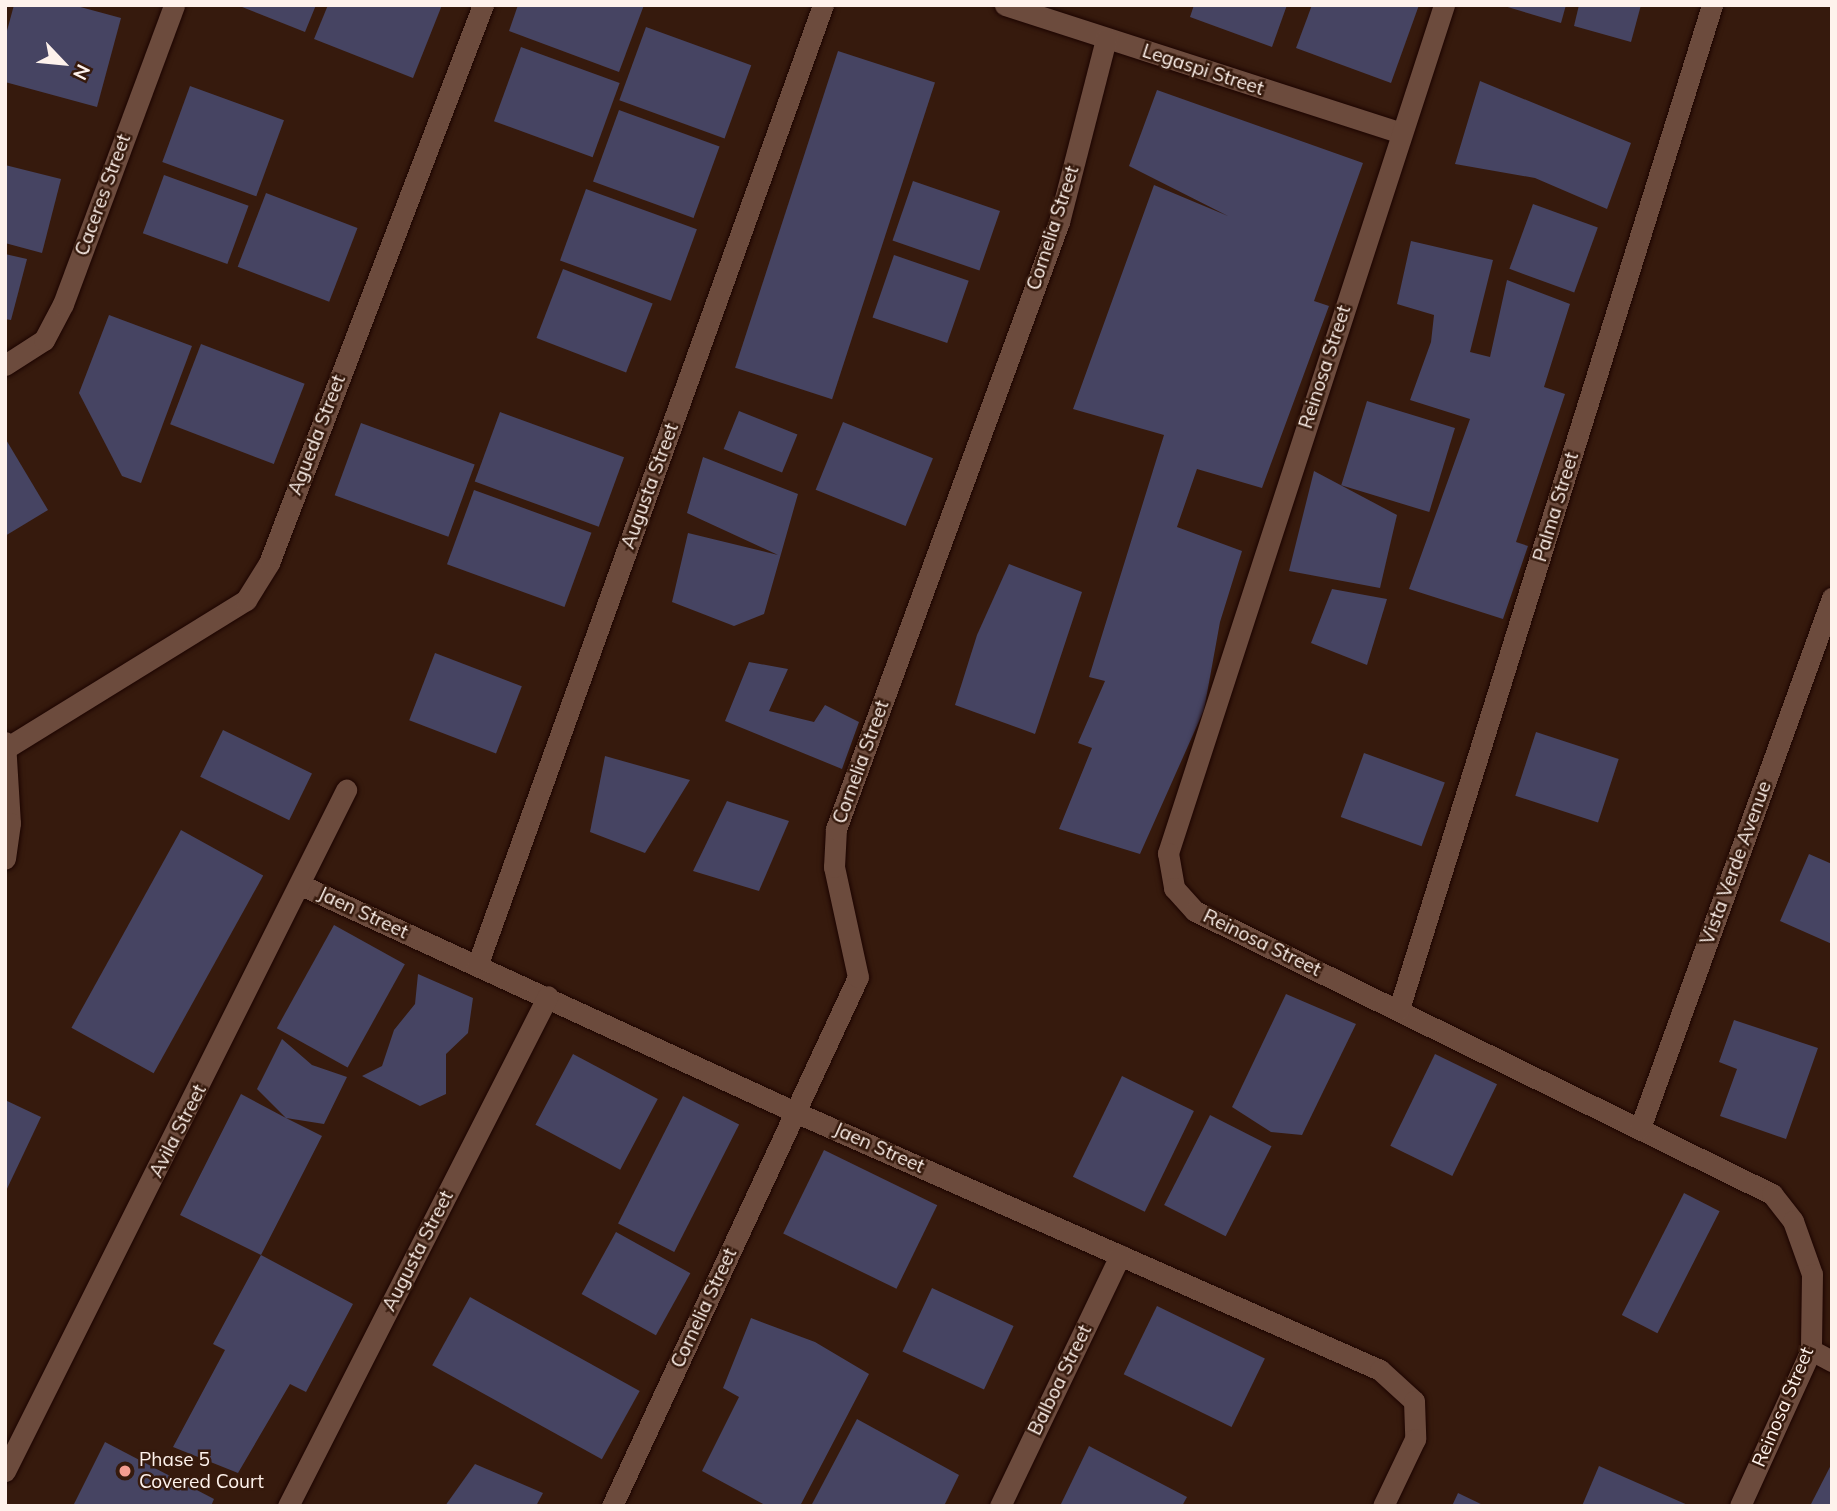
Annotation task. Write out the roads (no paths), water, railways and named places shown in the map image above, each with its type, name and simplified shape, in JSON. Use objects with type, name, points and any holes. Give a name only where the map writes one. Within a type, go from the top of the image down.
[{"type":"street","name":"Caceres Street","points":[[5,365],[44,340],[63,304],[174,5]]},
{"type":"street","name":"Agueda Street","points":[[6,745],[246,600],[269,563],[483,5]]},
{"type":"street","name":"Augusta Street","points":[[477,967],[823,5]]},
{"type":"street","name":"Legaspi Street","points":[[1005,5],[1401,133]]},
{"type":"street","name":"Reinosa Street","points":[[1444,5],[1168,853],[1174,888],[1195,911],[1772,1194],[1793,1221],[1812,1274],[1811,1350],[1740,1506]]},
{"type":"street","name":"Palma Street","points":[[1399,1009],[1712,5]]},
{"type":"street","name":"Cornelia Street","points":[[612,1506],[858,977],[834,866],[836,830],[1059,222],[1106,39]]},
{"type":"street","name":"Vista Verde Avenue","points":[[1640,1128],[1832,598]]},
{"type":"street","points":[[5,859],[6,745]]},
{"type":"street","name":"Avila Street","points":[[5,1471],[303,886],[346,790]]},
{"type":"street","name":"Jaen Street","points":[[303,886],[477,967],[548,996],[795,1112],[1380,1370],[1414,1401],[1415,1439],[1382,1506]]},
{"type":"street","name":"Augusta Street","points":[[288,1506],[548,996]]},
{"type":"street","name":"Balboa Street","points":[[1000,1506],[1120,1255]]},
{"type":"street","points":[[1811,1350],[1832,1361]]},
{"type":"place","name":"Phase 5 Covered Court","points":[[125,1471]]}]
